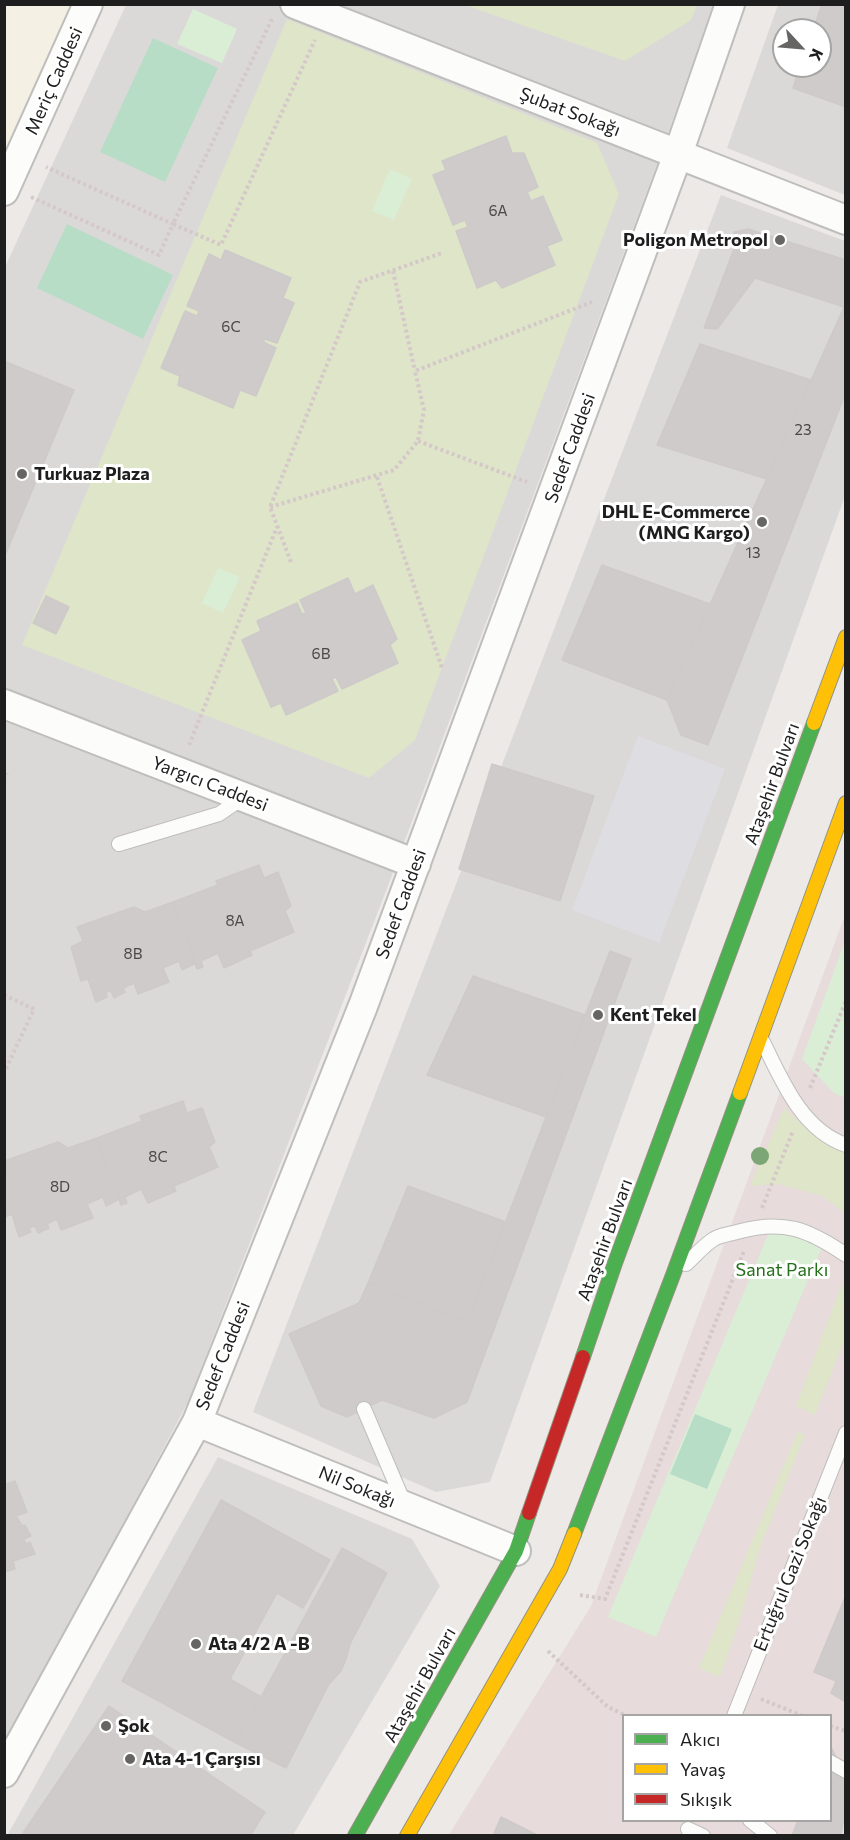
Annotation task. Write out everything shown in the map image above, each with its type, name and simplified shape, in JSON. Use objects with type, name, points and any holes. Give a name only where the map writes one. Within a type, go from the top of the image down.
[{"type":"main road","name":"Ataşehir Bulvarı","points":[[355,1836],[522,1553],[615,1263],[846,637]]},
{"type":"main road","points":[[408,1836],[523,1634],[555,1566],[673,1275],[846,803]]},
{"type":"street","name":"Meriç Caddesi","points":[[6,189],[88,4]]},
{"type":"street","name":"Sedef Caddesi","points":[[4,1773],[197,1422],[363,1006],[678,154],[729,4]]},
{"type":"street","name":"Şubat Sokağı","points":[[284,10],[326,17],[846,220]]},
{"type":"street","name":"Yargıcı Caddesi","points":[[4,704],[416,864]]},
{"type":"street","name":"Nil Sokağı","points":[[197,1422],[522,1553]]},
{"type":"lane","points":[[119,844],[219,814],[244,797]]},
{"type":"lane","points":[[760,1036],[801,1112],[820,1133],[846,1145]]},
{"type":"lane","points":[[673,1275],[715,1238],[753,1228],[781,1225],[802,1230],[824,1240],[846,1256]]},
{"type":"lane","points":[[364,1409],[405,1506]]},
{"type":"lane","name":"Ertuğrul Gazi Sokağı","points":[[735,1714],[846,1434]]},
{"type":"lane","points":[[832,1763],[846,1772]]},
{"type":"lane","points":[[751,1822],[770,1836]]},
{"type":"lane","points":[[688,1829],[703,1836]]},
{"type":"path","points":[[6,189],[159,255],[284,10]]},
{"type":"path","points":[[21,155],[221,245],[326,17]]},
{"type":"path","points":[[291,561],[270,507],[360,282],[442,253]]},
{"type":"path","points":[[270,507],[377,477],[394,470],[418,441],[424,410],[393,271]]},
{"type":"path","points":[[416,371],[629,287]]},
{"type":"path","points":[[418,441],[554,491]]},
{"type":"path","points":[[377,477],[442,668]]},
{"type":"path","points":[[178,771],[277,526]]},
{"type":"path","points":[[4,780],[8,773]]},
{"type":"path","points":[[4,995],[34,1009],[4,1073]]},
{"type":"path","points":[[576,1594],[605,1599],[846,1001]]},
{"type":"path","points":[[523,1634],[546,1649],[608,1707],[623,1714]]},
{"type":"shaded area","points":[[5,5],[87,5],[5,184]]},
{"type":"shaded area","points":[[126,5],[713,5],[657,164],[386,891],[188,1402],[5,1746],[5,267]]},
{"type":"shaded area","points":[[778,5],[845,5],[845,195],[727,148],[772,22],[772,78],[832,78],[832,18],[773,18]]},
{"type":"shaded area","points":[[721,195],[845,241],[845,496],[490,1482],[436,1492],[253,1412]]},
{"type":"shaded area","points":[[638,736],[725,769],[659,943],[572,910]]},
{"type":"shaded area","points":[[845,915],[845,1835],[448,1836],[591,1606]]},
{"type":"shaded area","points":[[278,958],[299,1016],[77,1096],[56,1037]]},
{"type":"shaded area","points":[[218,1457],[412,1539],[440,1586],[293,1835],[7,1836]]},
{"type":"green space","points":[[465,5],[697,5],[691,20],[625,61]]},
{"type":"green space","points":[[193,9],[237,29],[222,63],[177,44]]},
{"type":"green space","points":[[287,19],[597,143],[619,194],[415,740],[369,778],[22,645]]},
{"type":"green space","points":[[153,38],[218,68],[165,182],[100,152]]},
{"type":"green space","points":[[390,169],[412,179],[394,220],[372,211]]},
{"type":"green space","points":[[67,224],[173,275],[143,339],[37,288]]},
{"type":"green space","points":[[218,568],[240,577],[223,613],[202,603]]},
{"type":"green space","points":[[845,941],[845,1098],[834,1093],[802,1059]]},
{"type":"green space","points":[[784,1108],[814,1136],[845,1150],[845,1213],[822,1196],[779,1184],[750,1186]]},
{"type":"green space","name":"Sanat Parkı","points":[[770,1230],[797,1235],[822,1247],[656,1637],[608,1617]]},
{"type":"green space","points":[[842,1283],[845,1299],[845,1338],[815,1415],[796,1406]]},
{"type":"green space","points":[[695,1414],[732,1429],[707,1489],[670,1474]]},
{"type":"green space","points":[[798,1431],[805,1435],[760,1548],[740,1619],[720,1677],[699,1668]]},
{"type":"building","points":[[822,4],[846,4],[846,107],[793,88],[796,78],[832,78],[832,18],[817,18]]},
{"type":"building","points":[[506,136],[512,153],[524,153],[538,187],[527,192],[531,201],[543,196],[562,240],[547,246],[555,265],[502,288],[496,280],[477,288],[456,231],[468,227],[465,220],[453,225],[433,175],[446,170],[442,161]]},
{"type":"building","points":[[748,229],[846,260],[844,307],[755,278],[717,329],[704,328],[735,246],[734,232]]},
{"type":"building","points":[[225,250],[291,278],[283,298],[294,303],[277,343],[265,339],[263,342],[276,348],[256,396],[240,390],[233,408],[178,385],[180,376],[161,368],[185,311],[197,316],[199,311],[187,306],[209,254],[221,260]]},
{"type":"building","points":[[844,307],[846,392],[708,745],[681,735],[667,700]]},
{"type":"building","points":[[700,344],[811,380],[767,479],[657,445]]},
{"type":"building","name":"Turkuaz Plaza","points":[[4,361],[74,390],[4,558]]},
{"type":"building","points":[[602,565],[710,604],[667,700],[562,660]]},
{"type":"building","points":[[348,578],[355,594],[373,585],[397,639],[390,645],[398,663],[342,689],[336,677],[332,679],[338,691],[286,715],[281,703],[271,707],[242,640],[261,631],[257,621],[297,603],[302,614],[306,613],[300,600]]},
{"type":"building","points":[[46,596],[69,607],[56,634],[33,623]]},
{"type":"building","points":[[492,764],[594,796],[560,901],[459,869]]},
{"type":"building","points":[[259,865],[264,878],[278,872],[291,906],[285,911],[294,932],[250,951],[252,955],[224,968],[218,953],[201,961],[203,967],[197,969],[173,902],[218,885],[216,881]]},
{"type":"building","points":[[173,902],[196,963],[182,970],[179,961],[163,968],[169,982],[138,994],[134,983],[123,988],[125,992],[114,998],[111,991],[106,992],[107,997],[96,1002],[88,979],[81,981],[71,947],[83,941],[77,927],[134,907],[145,912]]},
{"type":"building","points":[[610,951],[631,959],[467,1402],[434,1418],[382,1400],[347,1417],[321,1406],[289,1334],[359,1303],[368,1283],[467,1322]]},
{"type":"building","points":[[473,976],[585,1015],[546,1117],[427,1075]]},
{"type":"building","points":[[183,1101],[187,1113],[202,1108],[215,1142],[209,1147],[218,1167],[174,1186],[176,1191],[148,1203],[141,1189],[125,1197],[127,1203],[121,1205],[97,1138],[142,1121],[140,1116]]},
{"type":"building","points":[[97,1138],[119,1199],[106,1206],[103,1197],[87,1204],[93,1218],[61,1230],[57,1219],[47,1224],[49,1228],[38,1233],[35,1226],[29,1228],[31,1232],[19,1237],[12,1214],[5,1217],[4,1215],[4,1177],[6,1176],[4,1161],[58,1142],[68,1148]]},
{"type":"building","points":[[408,1186],[506,1222],[467,1322],[368,1283]]},
{"type":"building","points":[[15,1481],[27,1512],[16,1516],[31,1536],[24,1539],[26,1544],[30,1542],[35,1554],[13,1561],[15,1569],[4,1572],[4,1485]]},
{"type":"building","name":"Ata 4/2 A -B","points":[[221,1500],[330,1560],[303,1608],[277,1593],[230,1679],[261,1697],[236,1743],[122,1681]]},
{"type":"building","points":[[342,1548],[387,1573],[350,1644],[341,1671],[329,1684],[286,1768],[236,1743]]},
{"type":"building","points":[[846,1595],[846,1702],[831,1693],[836,1681],[814,1672]]},
{"type":"building","name":"Ata 4-1 Çarşısı","points":[[109,1706],[265,1812],[250,1836],[21,1836]]},
{"type":"building","points":[[832,1749],[841,1767],[843,1778],[844,1816],[841,1836],[792,1836],[797,1822],[832,1822]]},
{"type":"building","points":[[501,1817],[539,1836],[493,1836]]},
{"type":"traffic: fast","points":[[583,1357],[615,1263],[814,723]]},
{"type":"traffic: fast","points":[[574,1534],[740,1093]]},
{"type":"traffic: fast","points":[[355,1836],[516,1551],[529,1513]]},
{"type":"traffic: slow","points":[[814,723],[846,637]]},
{"type":"traffic: slow","points":[[740,1093],[846,803]]},
{"type":"traffic: slow","points":[[407,1836],[560,1569],[574,1534]]},
{"type":"traffic: jam","points":[[529,1513],[583,1357]]},
{"type":"place","name":"Poligon Metropol","points":[[780,240]]},
{"type":"place","name":"Turkuaz Plaza","points":[[22,474]]},
{"type":"place","name":"DHL E-Commerce (MNG Kargo)","points":[[762,522]]},
{"type":"place","name":"Kent Tekel","points":[[598,1015]]},
{"type":"place","name":"Ata 4/2 A -B","points":[[196,1644]]},
{"type":"place","name":"Şok","points":[[106,1726]]},
{"type":"place","name":"Ata 4-1 Çarşısı","points":[[130,1759]]}]
